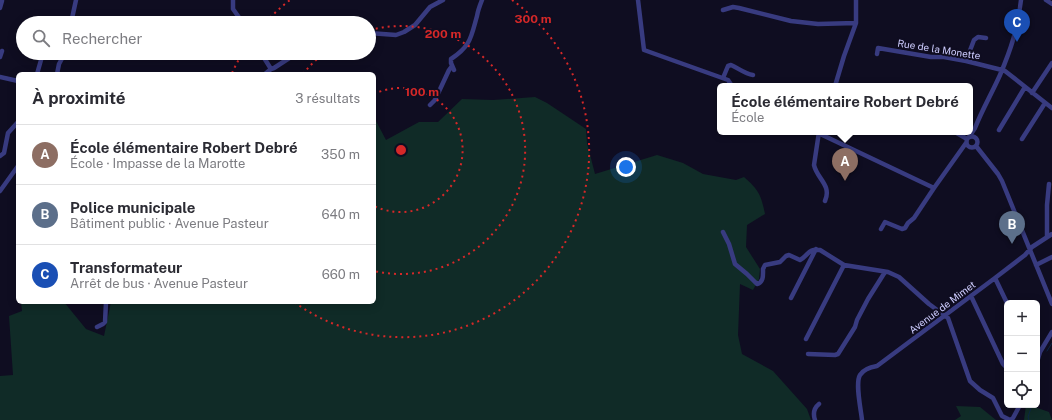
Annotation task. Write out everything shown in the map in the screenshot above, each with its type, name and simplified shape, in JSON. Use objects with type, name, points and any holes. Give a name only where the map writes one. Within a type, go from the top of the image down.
[{"type":"street","points":[[0,8],[2,0]]},
{"type":"street","points":[[73,16],[76,0]]},
{"type":"street","points":[[233,0],[233,9],[238,16]]},
{"type":"street","points":[[376,34],[396,35],[404,32],[414,25],[430,7],[443,0]]},
{"type":"street","points":[[430,105],[435,100],[449,70],[453,68],[451,59],[460,54],[472,36],[482,0]]},
{"type":"street","points":[[638,0],[644,50],[723,78],[728,80],[730,83]]},
{"type":"street","points":[[836,83],[856,23],[856,0]]},
{"type":"street","points":[[973,132],[1008,56],[1015,35],[1021,0]]},
{"type":"street","points":[[723,10],[733,7],[791,21],[818,24],[856,23]]},
{"type":"street","points":[[966,61],[974,40],[978,37],[986,38]]},
{"type":"street","name":"Rue de la Monette","points":[[877,54],[878,48],[931,58],[944,57],[1002,70]]},
{"type":"street","points":[[0,56],[2,51]]},
{"type":"street","points":[[38,72],[41,60]]},
{"type":"street","points":[[57,72],[61,60]]},
{"type":"street","points":[[265,60],[271,69]]},
{"type":"street","points":[[267,72],[286,60]]},
{"type":"street","points":[[1032,92],[1052,63]]},
{"type":"street","points":[[723,78],[728,66],[730,65],[753,75]]},
{"type":"street","points":[[1002,70],[1052,108]]},
{"type":"street","points":[[0,76],[16,80]]},
{"type":"street","points":[[999,130],[1025,87]]},
{"type":"street","points":[[1022,139],[1045,103]]},
{"type":"street","points":[[0,156],[4,153],[8,133],[16,124]]},
{"type":"street","points":[[975,128],[975,138],[977,141],[976,146]]},
{"type":"street","points":[[818,135],[814,165],[826,187],[827,196],[825,201]]},
{"type":"street","points":[[824,135],[934,188]]},
{"type":"street","points":[[959,135],[973,147],[976,146],[1002,181],[1052,304]]},
{"type":"street","points":[[968,142],[972,135]]},
{"type":"street","points":[[882,229],[886,222],[903,229],[914,218],[972,136],[975,138]]},
{"type":"street","points":[[0,191],[16,168]]},
{"type":"street","points":[[1047,237],[1047,205],[1049,184]]},
{"type":"street","points":[[723,232],[729,244],[735,264],[757,284],[760,283],[764,276],[762,269],[765,266],[780,262],[789,255],[800,260],[804,258],[811,250],[820,250],[844,264],[885,272],[899,277],[929,304],[948,318],[970,381],[977,388],[993,398],[1002,416],[1010,420],[1014,418],[1019,408]]},
{"type":"street","name":"Avenue de Mimet","points":[[862,420],[858,384],[861,373],[877,366],[1052,234]]},
{"type":"street","points":[[791,298],[816,250]]},
{"type":"street","points":[[1036,265],[1052,257]]},
{"type":"street","points":[[806,339],[844,264]]},
{"type":"street","points":[[808,354],[838,354],[856,327],[857,320],[868,299],[885,272]]},
{"type":"street","points":[[995,278],[1006,300]]},
{"type":"street","points":[[971,296],[1004,364]]},
{"type":"street","points":[[97,327],[105,322],[106,304]]},
{"type":"street","points":[[1040,349],[1052,332]]},
{"type":"street","points":[[816,420],[814,411],[816,406],[819,404]]},
{"type":"green space","points":[[535,97],[547,103],[586,129],[587,143],[595,174],[657,155],[683,163],[703,174],[736,180],[744,177],[756,189],[761,197],[765,214],[747,225],[746,247],[760,269],[759,279],[753,290],[740,284],[738,335],[742,354],[773,371],[807,409],[811,420],[0,420],[0,376],[13,375],[9,316],[22,311],[21,304],[66,304],[86,329],[104,336],[111,304],[376,304],[376,121],[386,140],[419,122],[438,122],[462,99],[493,100]]},
{"type":"green space","points":[[956,406],[980,407],[996,420],[955,420],[961,416]]},
{"type":"green space","points":[[1026,408],[1038,408],[1049,412],[1052,420],[1024,420]]},
{"type":"waterway","points":[[1047,351],[1052,343]]},
{"type":"waterway","points":[[1029,420],[1028,417],[1031,408]]},
{"type":"place","name":"Transformateur","points":[[1017,42]]},
{"type":"place","name":"École élémentaire Robert Debré","points":[[845,181]]},
{"type":"place","name":"Police municipale","points":[[1012,244]]}]
